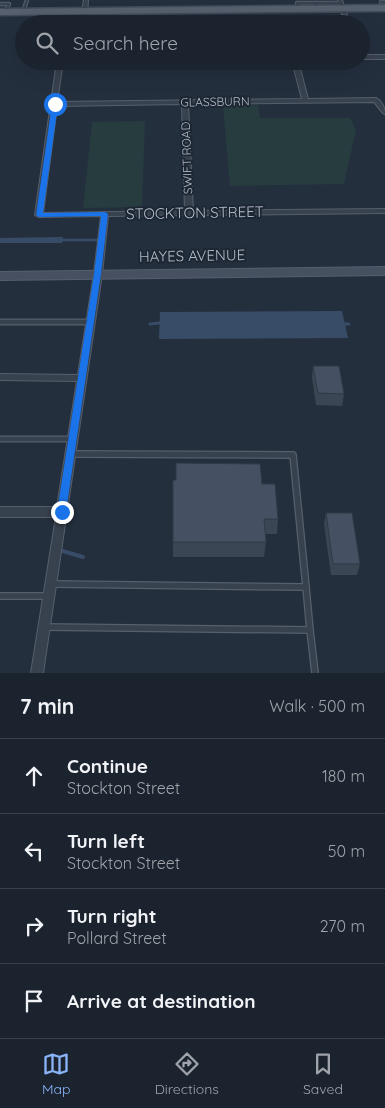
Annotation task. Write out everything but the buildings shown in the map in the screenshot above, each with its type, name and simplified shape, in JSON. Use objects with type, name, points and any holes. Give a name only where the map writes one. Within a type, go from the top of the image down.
[{"type":"main road","points":[[4,11],[84,14],[383,5]]},
{"type":"main road","points":[[4,11],[84,14],[299,9],[316,6],[342,6],[385,14]]},
{"type":"street","points":[[84,14],[86,0]]},
{"type":"street","points":[[370,57],[385,57]]},
{"type":"street","name":"STOCKTON STREET","points":[[59,70],[39,215],[385,211]]},
{"type":"street","points":[[297,70],[305,101]]},
{"type":"street","name":"GLASSBURN","points":[[55,104],[376,100],[385,112]]},
{"type":"street","name":"SWIFT ROAD","points":[[184,102],[189,213]]},
{"type":"street","points":[[36,673],[98,274],[105,214]]},
{"type":"street","name":"HAYES AVENUE","points":[[0,276],[385,271]]},
{"type":"street","points":[[0,377],[82,378]]},
{"type":"street","points":[[0,512],[62,512]]},
{"type":"lane","points":[[23,12],[27,0]]},
{"type":"lane","points":[[0,4],[4,11],[13,1]]},
{"type":"lane","points":[[0,322],[90,322]]},
{"type":"lane","points":[[0,439],[73,439]]},
{"type":"lane","points":[[70,454],[293,455],[315,673]]},
{"type":"lane","points":[[50,584],[306,587]]},
{"type":"lane","points":[[0,596],[48,596]]},
{"type":"lane","points":[[44,627],[310,630]]},
{"type":"green space","points":[[258,105],[260,118],[350,118],[356,130],[344,184],[230,186],[223,106]]},
{"type":"green space","points":[[145,121],[142,207],[83,208],[92,122]]},
{"type":"water","points":[[63,237],[62,243],[0,243],[0,238]]},
{"type":"water","points":[[342,311],[348,338],[159,339],[160,312]]},
{"type":"waterway","points":[[62,240],[101,240]]},
{"type":"waterway","points":[[150,324],[159,323]]},
{"type":"waterway","points":[[59,550],[83,557]]},
{"type":"route","points":[[55,104],[39,215],[105,214],[98,274],[62,512]]}]
